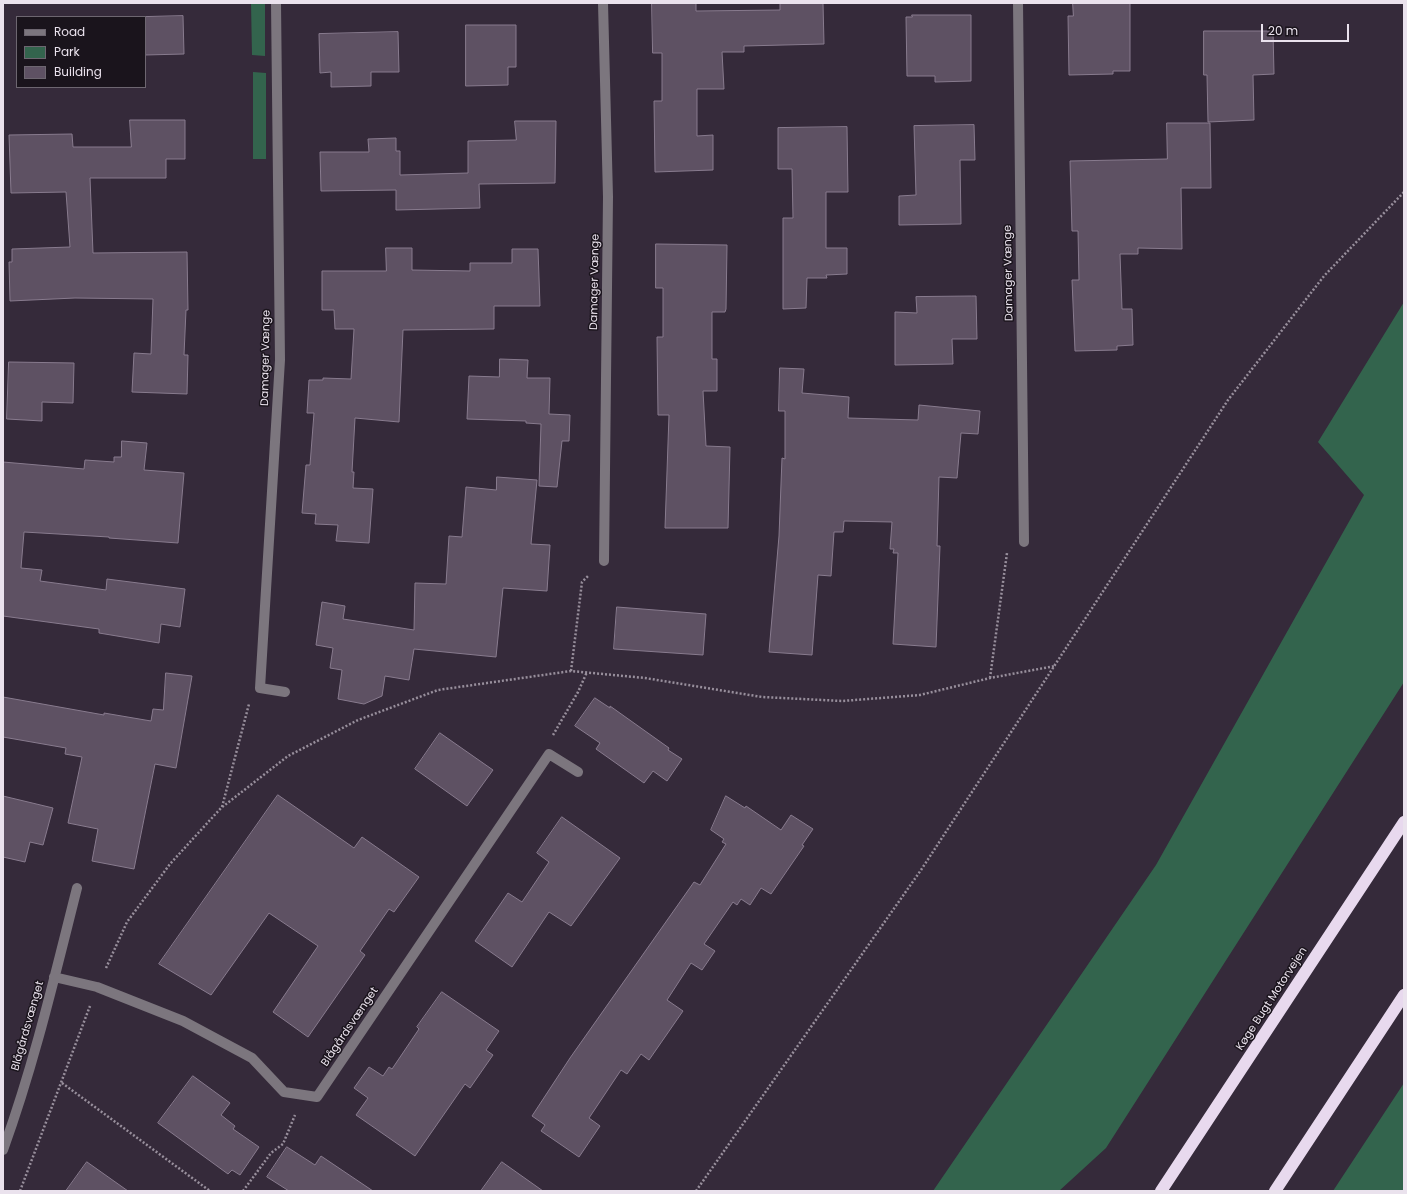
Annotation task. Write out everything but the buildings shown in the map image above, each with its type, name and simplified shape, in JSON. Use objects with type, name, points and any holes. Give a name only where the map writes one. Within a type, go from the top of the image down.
[{"type":"highway","name":"Køge Bugt Motorvejen","points":[[1161,1191],[1404,822]]},
{"type":"highway","points":[[1275,1191],[1404,995]]},
{"type":"street","name":"Damager Vænge","points":[[260,688],[280,360],[276,3]]},
{"type":"street","name":"Damager Vænge","points":[[603,3],[608,197],[604,561]]},
{"type":"street","name":"Damager Vænge","points":[[1018,3],[1024,542]]},
{"type":"street","points":[[260,688],[284,692]]},
{"type":"street","points":[[549,754],[578,772]]},
{"type":"street","name":"Blågårdsvænget","points":[[54,977],[97,987],[183,1021],[252,1058],[284,1092],[317,1097],[549,754]]},
{"type":"street","name":"Blågårdsvænget","points":[[3,1150],[12,1125],[54,977],[77,888]]},
{"type":"path","points":[[696,1191],[921,870],[1228,400],[1324,276],[1404,192]]},
{"type":"path","points":[[990,678],[1006,554],[1024,542]]},
{"type":"path","points":[[570,671],[582,582],[604,561]]},
{"type":"path","points":[[20,1191],[97,987],[127,922],[170,864],[221,808],[288,756],[358,720],[438,690],[570,671],[645,678],[762,697],[842,701],[920,695],[990,678],[1055,666]]},
{"type":"path","points":[[549,754],[551,739],[578,692],[587,672]]},
{"type":"path","points":[[221,808],[249,704],[260,688]]},
{"type":"path","points":[[62,1083],[210,1191]]},
{"type":"path","points":[[243,1191],[271,1153],[283,1144],[304,1095]]},
{"type":"green space","points":[[251,3],[265,3],[265,56],[252,55]]},
{"type":"green space","points":[[253,72],[266,73],[266,159],[253,159]]},
{"type":"green space","points":[[1404,302],[1404,682],[1106,1148],[1059,1191],[933,1191],[1156,865],[1364,495],[1318,442]]},
{"type":"green space","points":[[1404,1083],[1404,1191],[1333,1191]]}]
